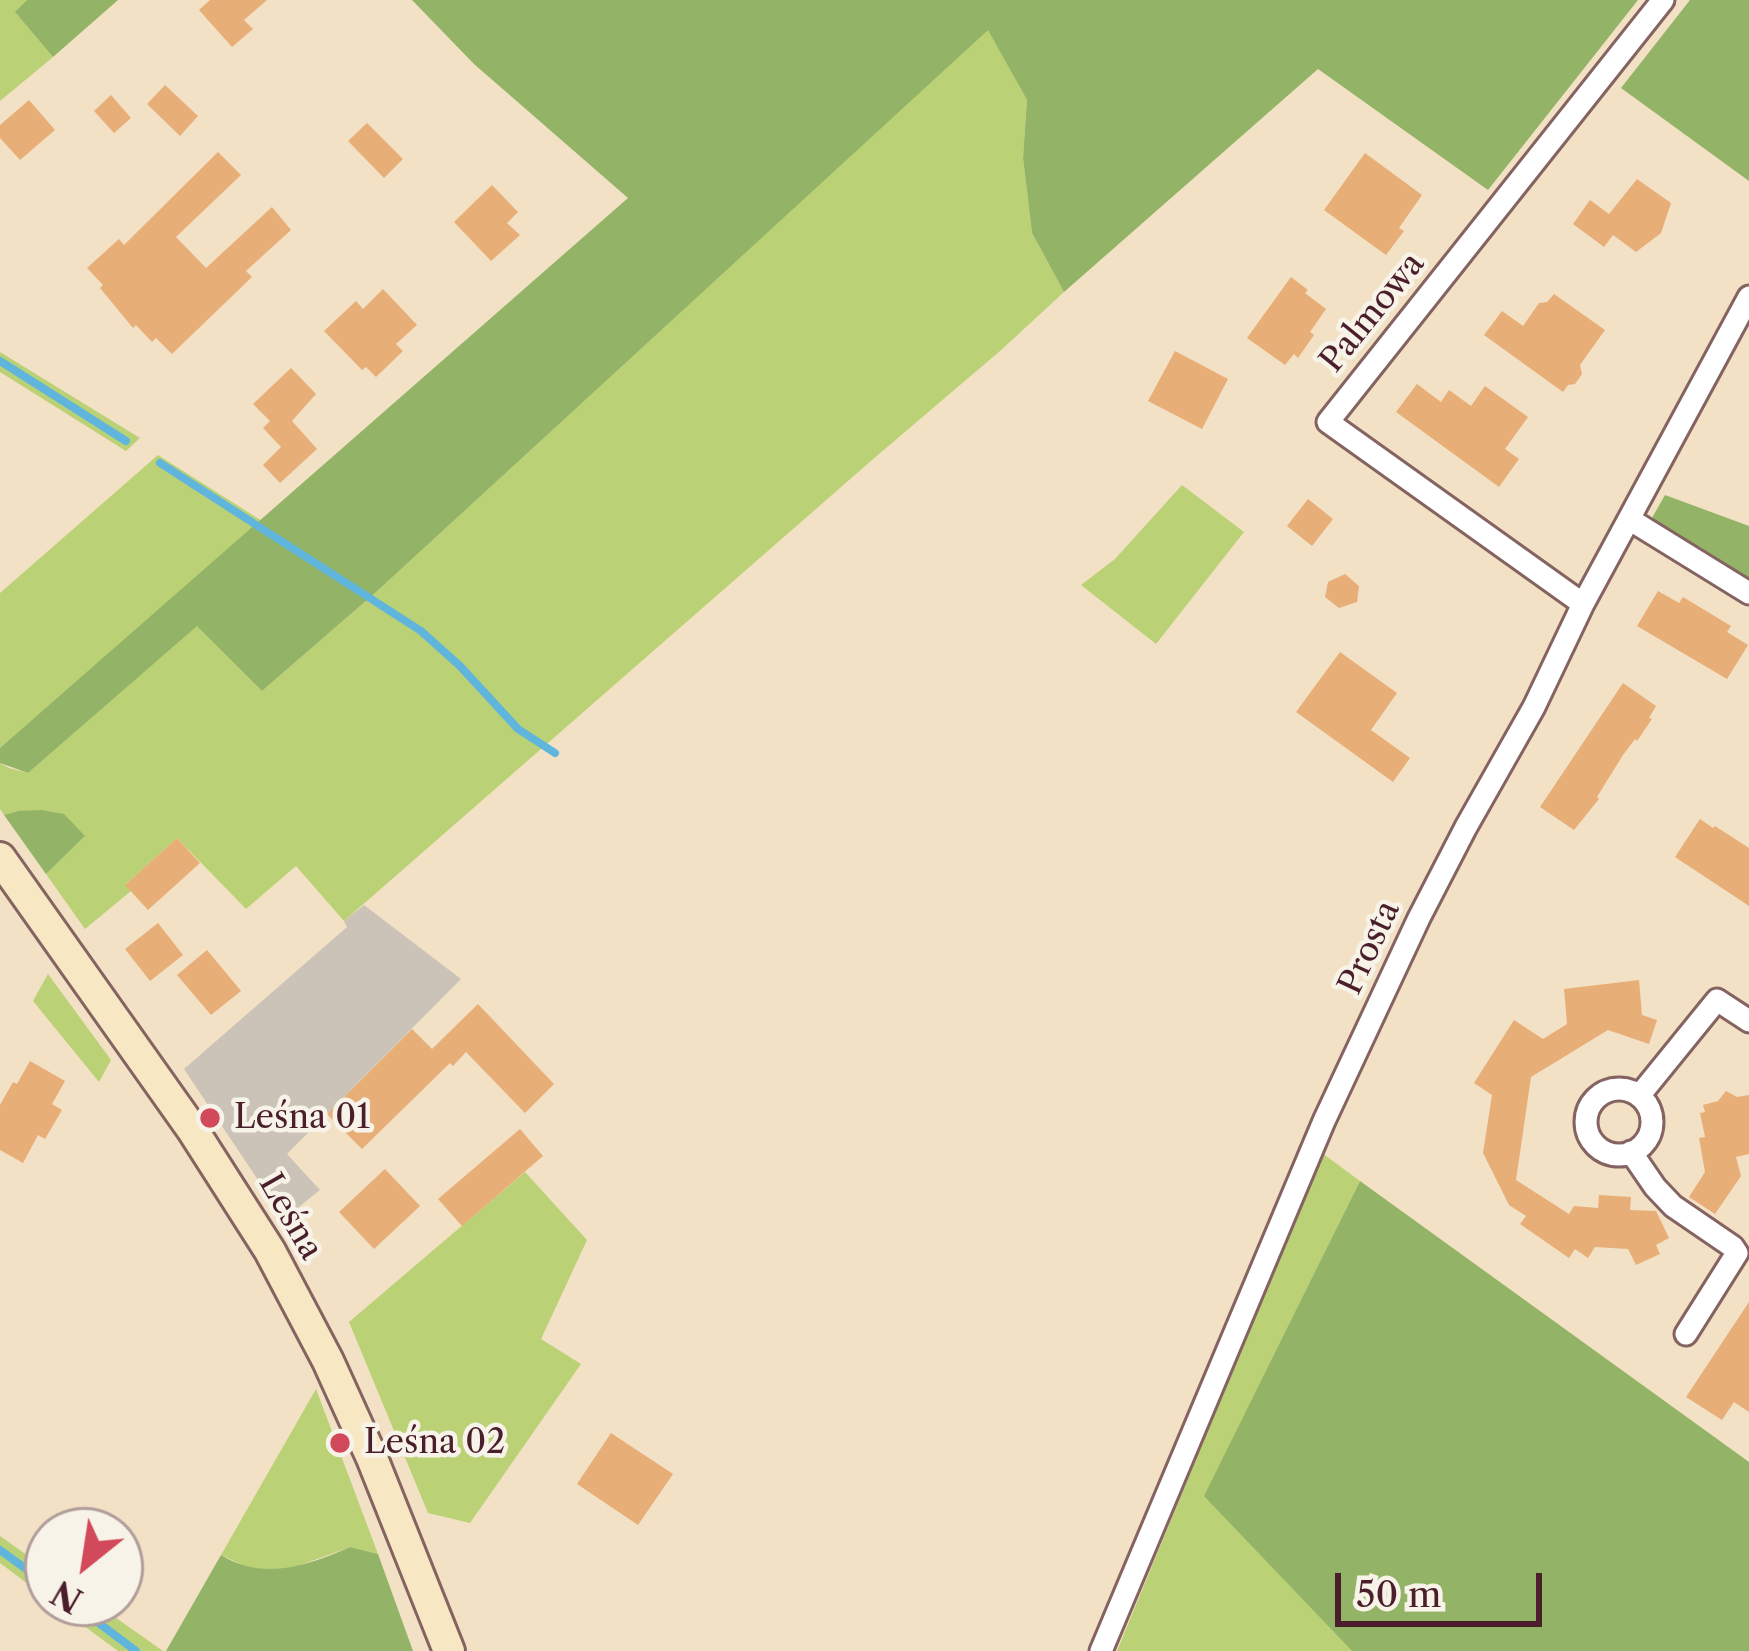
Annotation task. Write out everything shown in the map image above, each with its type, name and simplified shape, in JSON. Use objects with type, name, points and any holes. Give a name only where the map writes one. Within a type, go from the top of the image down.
[{"type":"street","name":"Palmowa","points":[[1582,604],[1328,422],[1663,0]]},
{"type":"street","name":"Prosta","points":[[1101,1651],[1324,1121],[1420,918],[1534,707],[1582,604],[1749,296]]},
{"type":"street","points":[[1629,519],[1749,593]]},
{"type":"street","name":"Leśna","points":[[0,858],[202,1143],[270,1251],[363,1439],[449,1651]]},
{"type":"street","points":[[1639,1096],[1717,1000],[1749,1021]]},
{"type":"street","points":[[1622,1089],[1639,1096],[1649,1109],[1650,1132],[1645,1143],[1631,1152],[1612,1155],[1593,1143],[1585,1123],[1600,1094],[1622,1089]]},
{"type":"street","points":[[1631,1152],[1673,1206],[1737,1253],[1686,1334]]},
{"type":"shaded area","points":[[364,905],[461,979],[287,1154],[320,1190],[284,1219],[184,1069],[347,927],[344,921]]},
{"type":"green space","points":[[0,0],[27,0],[16,13],[53,57],[0,101]]},
{"type":"green space","points":[[27,0],[118,0],[53,57],[15,12]]},
{"type":"green space","points":[[412,0],[1638,0],[1488,190],[1318,69],[1064,292],[1032,233],[1023,158],[1027,100],[988,30],[375,593],[262,691],[197,626],[28,773],[0,763],[0,748],[628,198],[474,64]]},
{"type":"green space","points":[[1690,0],[1749,0],[1749,181],[1621,88]]},
{"type":"green space","points":[[988,29],[1027,100],[1023,158],[1032,233],[1064,292],[344,921],[296,866],[246,909],[177,838],[126,884],[131,891],[85,929],[46,874],[84,837],[18,811],[4,815],[0,763],[28,773],[197,625],[262,691],[375,593]]},
{"type":"green space","points":[[0,352],[140,438],[126,451],[0,372]]},
{"type":"green space","points":[[158,455],[262,521],[0,748],[0,593]]},
{"type":"green space","points":[[1182,485],[1244,532],[1156,644],[1081,585],[1115,559]]},
{"type":"green space","points":[[1665,495],[1749,526],[1749,586],[1648,525]]},
{"type":"green space","points":[[41,810],[64,814],[85,836],[46,874],[4,815]]},
{"type":"green space","points":[[48,974],[111,1060],[99,1082],[33,1001]]},
{"type":"green space","points":[[1322,1153],[1360,1181],[1205,1496],[1352,1651],[1117,1651]]},
{"type":"green space","points":[[525,1172],[587,1240],[541,1339],[581,1364],[470,1523],[428,1513],[349,1322]]},
{"type":"green space","points":[[1360,1181],[1749,1462],[1749,1651],[1352,1651],[1204,1496]]},
{"type":"green space","points":[[316,1389],[378,1554],[350,1547],[290,1569],[267,1570],[221,1555]]},
{"type":"green space","points":[[0,1536],[24,1553],[24,1581],[0,1563]]},
{"type":"green space","points":[[350,1547],[378,1554],[413,1651],[166,1651],[221,1555],[253,1567],[286,1568]]},
{"type":"green space","points":[[86,1627],[129,1627],[163,1651],[118,1651]]},
{"type":"building","points":[[210,0],[267,0],[244,20],[253,29],[232,47],[199,10]]},
{"type":"building","points":[[165,85],[198,116],[180,136],[147,104]]},
{"type":"building","points":[[111,95],[131,118],[114,133],[94,111]]},
{"type":"building","points":[[29,100],[55,130],[20,160],[0,138],[0,125]]},
{"type":"building","points":[[367,123],[403,159],[384,178],[348,141]]},
{"type":"building","points":[[218,152],[241,175],[176,237],[206,268],[272,207],[291,230],[246,271],[252,277],[172,354],[156,338],[152,342],[136,325],[133,328],[87,268],[119,239],[124,245]]},
{"type":"building","points":[[1365,153],[1422,195],[1386,255],[1324,210]]},
{"type":"building","points":[[1637,179],[1671,203],[1661,233],[1636,252],[1613,235],[1604,247],[1573,224],[1590,200],[1609,214]]},
{"type":"building","points":[[492,185],[518,212],[507,223],[520,235],[491,261],[454,222]]},
{"type":"building","points":[[1291,277],[1326,309],[1298,358],[1294,354],[1285,365],[1247,338]]},
{"type":"building","points":[[383,289],[417,325],[396,344],[403,351],[376,377],[366,367],[362,370],[324,331],[356,301],[363,309]]},
{"type":"building","points":[[1554,294],[1605,330],[1580,365],[1582,374],[1563,392],[1484,335],[1502,311],[1523,326],[1539,303]]},
{"type":"building","points":[[1175,351],[1228,379],[1202,429],[1148,401]]},
{"type":"building","points":[[291,368],[316,394],[292,421],[317,449],[280,483],[263,465],[281,447],[263,428],[270,421],[253,404]]},
{"type":"building","points":[[1417,384],[1441,402],[1449,390],[1471,406],[1485,386],[1528,417],[1505,449],[1519,459],[1499,487],[1396,412]]},
{"type":"building","points":[[1308,499],[1333,519],[1312,546],[1287,526]]},
{"type":"building","points":[[1345,574],[1359,586],[1357,602],[1339,608],[1325,597],[1328,582]]},
{"type":"building","points":[[1658,591],[1679,603],[1683,597],[1731,626],[1727,632],[1748,645],[1727,679],[1637,626]]},
{"type":"building","points":[[1340,652],[1397,693],[1371,730],[1410,758],[1393,782],[1296,712]]},
{"type":"building","points":[[1623,683],[1656,706],[1652,719],[1574,830],[1540,807]]},
{"type":"building","points":[[1700,819],[1749,848],[1749,906],[1675,857]]},
{"type":"building","points":[[177,838],[200,863],[148,910],[125,885]]},
{"type":"building","points":[[158,923],[183,955],[150,981],[125,949]]},
{"type":"building","points":[[207,950],[241,991],[211,1015],[177,975]]},
{"type":"building","points":[[1639,980],[1642,1015],[1657,1020],[1649,1044],[1608,1030],[1531,1077],[1516,1180],[1569,1214],[1574,1206],[1598,1208],[1599,1195],[1631,1197],[1630,1210],[1656,1211],[1669,1238],[1656,1245],[1660,1254],[1636,1265],[1628,1249],[1595,1247],[1588,1258],[1575,1249],[1569,1258],[1520,1224],[1526,1216],[1509,1205],[1483,1153],[1492,1095],[1474,1083],[1514,1020],[1543,1039],[1567,1024],[1564,989]]},
{"type":"building","points":[[478,1004],[554,1084],[525,1113],[466,1052],[362,1149],[327,1114],[412,1029],[432,1049]]},
{"type":"building","points":[[30,1061],[65,1081],[52,1104],[62,1110],[45,1139],[38,1135],[23,1163],[0,1150],[0,1105]]},
{"type":"building","points":[[1726,1091],[1737,1097],[1749,1095],[1749,1154],[1736,1157],[1741,1176],[1715,1214],[1689,1197],[1705,1172],[1700,1113],[1705,1112],[1703,1105],[1718,1101]]},
{"type":"building","points":[[520,1129],[543,1156],[462,1226],[438,1199]]},
{"type":"building","points":[[385,1169],[420,1206],[374,1249],[339,1212]]},
{"type":"building","points":[[1749,1302],[1749,1412],[1734,1402],[1722,1420],[1686,1397]]},
{"type":"building","points":[[611,1433],[673,1474],[638,1525],[577,1484]]},
{"type":"waterway","points":[[0,361],[126,441]]},
{"type":"waterway","points":[[160,463],[421,631],[518,729],[555,753]]},
{"type":"waterway","points":[[0,1550],[24,1568]]},
{"type":"waterway","points":[[104,1627],[136,1651]]},
{"type":"place","name":"Leśna 01","points":[[210,1118]]},
{"type":"place","name":"Leśna 02","points":[[340,1443]]}]
